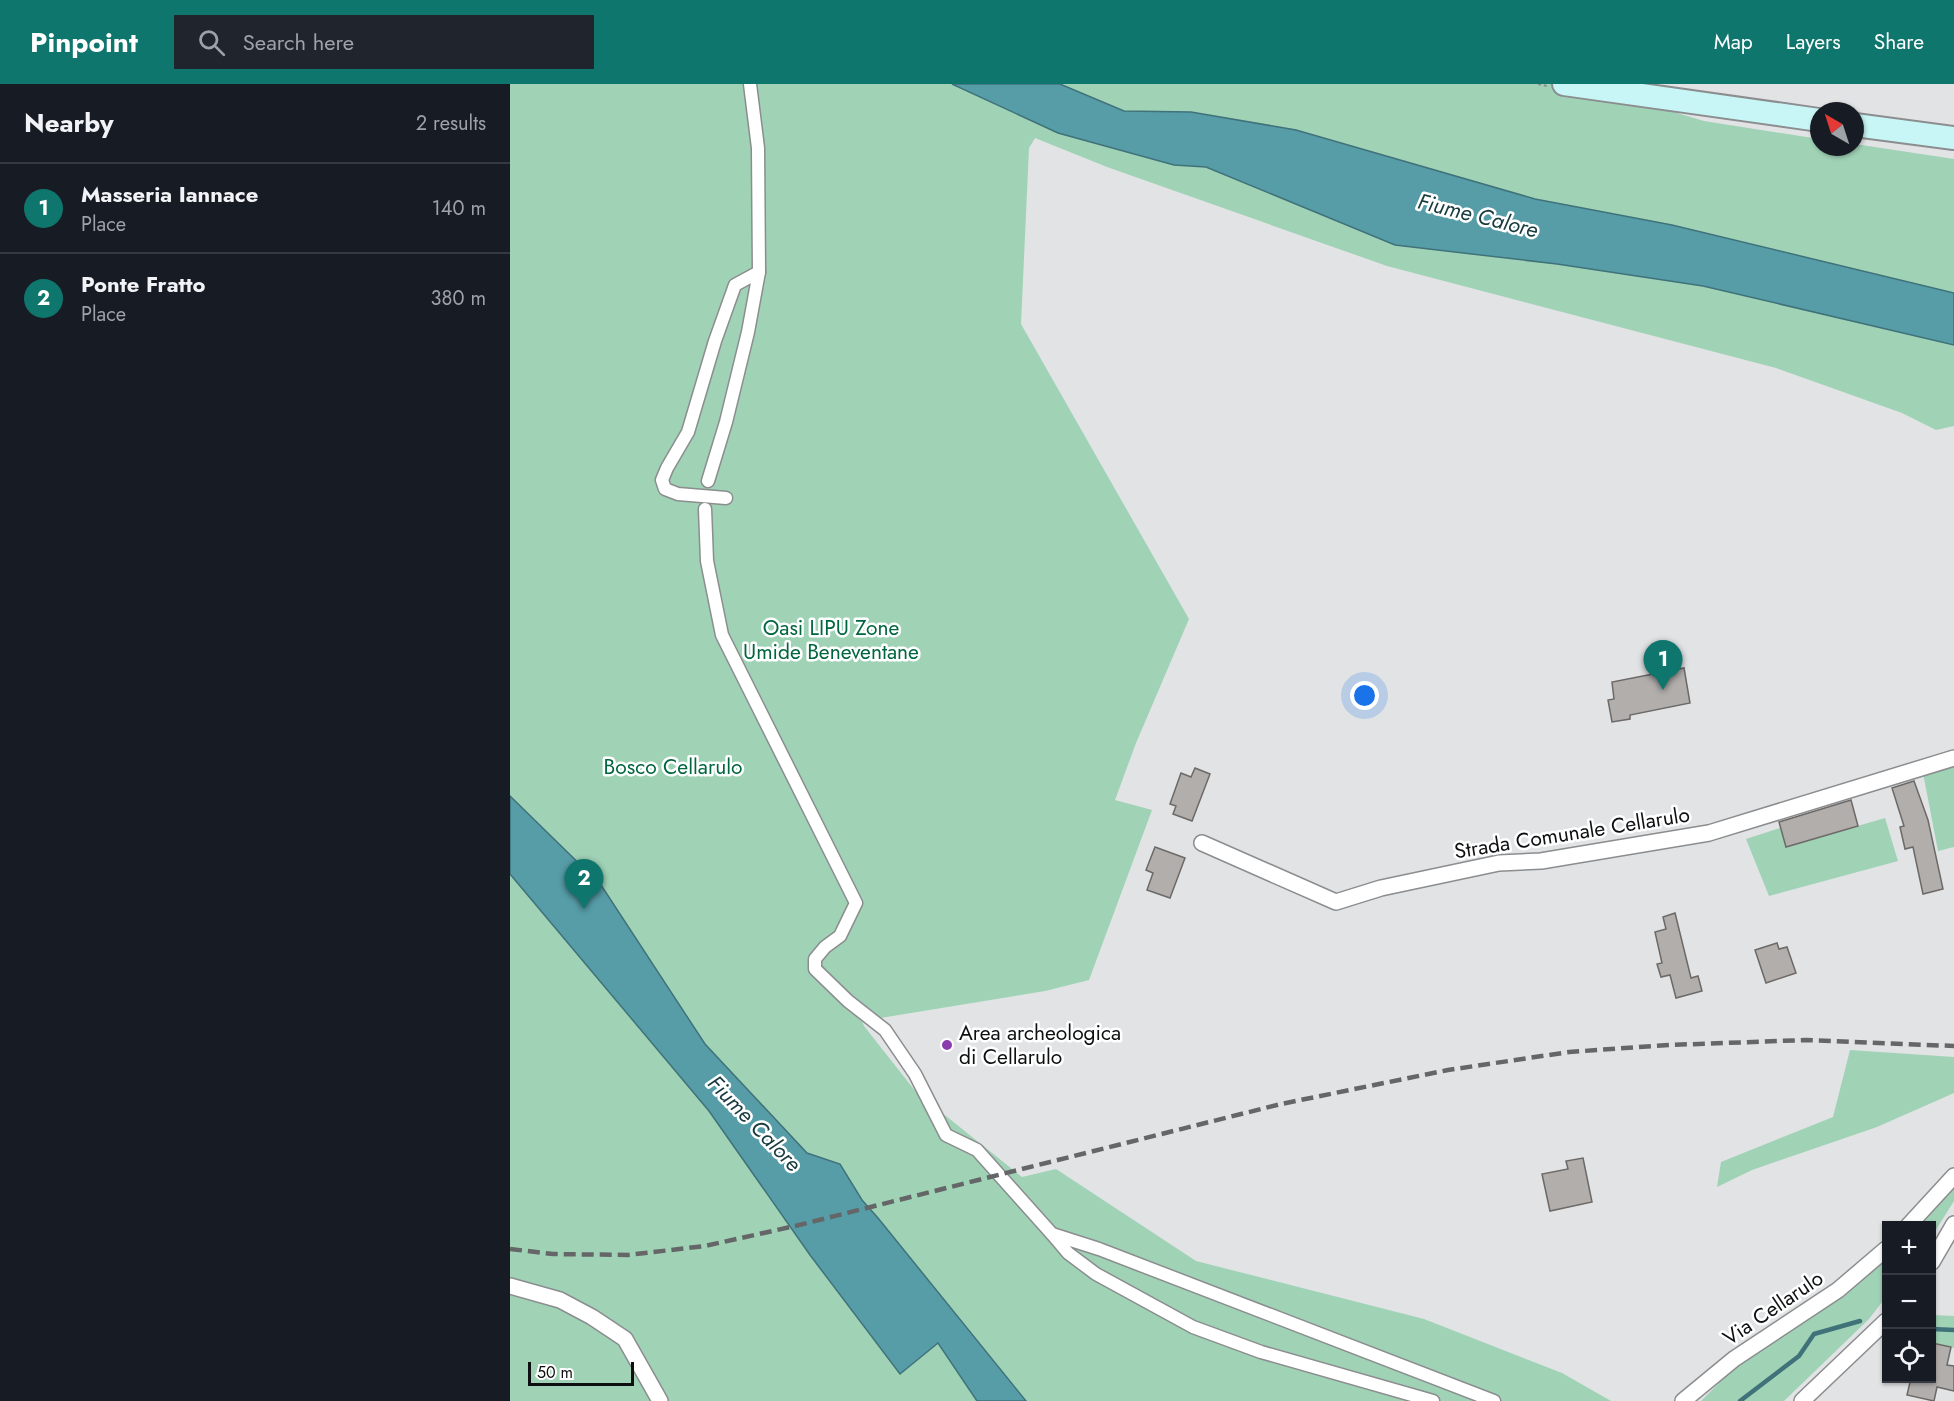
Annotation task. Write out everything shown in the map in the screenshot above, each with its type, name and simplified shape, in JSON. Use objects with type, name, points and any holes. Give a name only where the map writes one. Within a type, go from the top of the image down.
[{"type":"main road","points":[[1564,84],[1810,119]]},
{"type":"main road","points":[[1864,126],[1954,138]]},
{"type":"street","points":[[708,481],[726,422],[746,342],[759,272],[758,148],[751,89]]},
{"type":"street","points":[[726,498],[678,494],[665,489],[662,480],[688,432],[715,341],[735,285],[759,272]]},
{"type":"street","points":[[705,509],[707,561],[722,635],[856,903],[840,936],[815,958],[815,969],[848,1001],[885,1030],[915,1074],[946,1135],[977,1150],[1068,1253],[1096,1274],[1193,1327],[1261,1352],[1433,1401]]},
{"type":"street","name":"Strada Comunale Cellarulo","points":[[1202,843],[1336,902],[1381,888],[1499,863],[1541,861],[1709,833],[1954,758]]},
{"type":"street","points":[[1913,1221],[1954,1176]]},
{"type":"street","points":[[1936,1255],[1954,1224]]},
{"type":"street","points":[[1052,1234],[1099,1249],[1494,1401]]},
{"type":"street","name":"Via Cellarulo","points":[[1683,1401],[1734,1359],[1838,1290],[1882,1253]]},
{"type":"street","points":[[510,1286],[560,1300],[592,1317],[625,1340],[660,1401]]},
{"type":"street","points":[[1802,1401],[1882,1326]]},
{"type":"green space","name":"Oasi LIPU Zone Umide Beneventane","points":[[510,84],[1579,84],[1704,121],[1810,138],[1810,156],[1864,156],[1864,145],[1954,159],[1954,426],[1936,430],[1902,413],[1776,368],[1387,266],[1107,167],[1035,138],[1029,148],[1021,324],[1189,619],[1136,743],[1115,800],[1152,810],[1089,980],[1045,991],[862,1021],[864,1026],[916,1092],[1022,1177],[1056,1169],[1196,1261],[1424,1319],[1562,1373],[1611,1401],[510,1401]],"holes":[[[1058,133],[1188,166],[1174,165]]]},
{"type":"green space","points":[[1954,764],[1954,847],[1938,851],[1923,773]]},
{"type":"green space","points":[[1885,818],[1898,861],[1769,896],[1746,839],[1780,828],[1786,847]]},
{"type":"green space","points":[[1850,1050],[1954,1057],[1954,1093],[1877,1127],[1752,1170],[1717,1187],[1721,1162],[1833,1117]]},
{"type":"green space","points":[[1954,1185],[1954,1201],[1936,1230],[1936,1221],[1921,1221]]},
{"type":"green space","points":[[1882,1260],[1882,1302],[1869,1319],[1784,1401],[1701,1401],[1731,1371],[1810,1318]]},
{"type":"green space","points":[[1936,1315],[1954,1316],[1954,1348],[1936,1344]]},
{"type":"water","name":"Fiume Calore","points":[[952,84],[1060,84],[1124,111],[1191,112],[1296,130],[1535,199],[1672,225],[1954,293],[1954,345],[1703,286],[1557,264],[1395,245],[1206,167],[1174,165],[1058,133]]},
{"type":"water","name":"Fiume Calore","points":[[510,796],[601,885],[705,1044],[807,1153],[840,1164],[862,1200],[1026,1401],[977,1401],[938,1343],[900,1374],[810,1255],[709,1111],[510,874]]},
{"type":"building","points":[[1684,668],[1690,703],[1630,715],[1630,719],[1612,722],[1608,700],[1614,699],[1612,682]]},
{"type":"building","points":[[1195,768],[1210,774],[1192,821],[1173,814],[1176,806],[1170,804],[1181,773],[1191,777]]},
{"type":"building","points":[[1914,781],[1928,820],[1943,889],[1923,894],[1913,847],[1905,849],[1900,827],[1904,826],[1892,788]]},
{"type":"building","points":[[1851,800],[1858,826],[1786,847],[1779,822]]},
{"type":"building","points":[[1155,847],[1185,858],[1170,898],[1147,890],[1153,873],[1146,870]]},
{"type":"building","points":[[1675,913],[1691,978],[1698,976],[1702,991],[1676,998],[1670,975],[1661,977],[1657,964],[1662,963],[1655,932],[1666,929],[1663,917]]},
{"type":"building","points":[[1777,943],[1779,949],[1787,947],[1796,973],[1766,983],[1755,950]]},
{"type":"building","points":[[1583,1158],[1592,1202],[1550,1211],[1542,1174],[1568,1169],[1566,1161]]},
{"type":"building","points":[[1936,1344],[1951,1347],[1947,1365],[1954,1366],[1954,1391],[1937,1387],[1934,1401],[1907,1395],[1910,1383],[1936,1383]]},
{"type":"waterway","points":[[1740,1401],[1799,1356],[1814,1334],[1860,1321]]},
{"type":"waterway","points":[[1936,1329],[1954,1330]]},
{"type":"railway","points":[[510,1249],[553,1254],[628,1255],[705,1246],[795,1226],[1281,1104],[1448,1070],[1569,1052],[1669,1045],[1806,1040],[1954,1046]]},
{"type":"place","name":"Masseria Iannace","points":[[1663,690]]},
{"type":"place","name":"Ponte Fratto","points":[[584,909]]},
{"type":"place","name":"Area archeologica di Cellarulo","points":[[947,1045]]},
{"type":"park label","name":"Bosco Cellarulo","points":[[673,767]]}]
